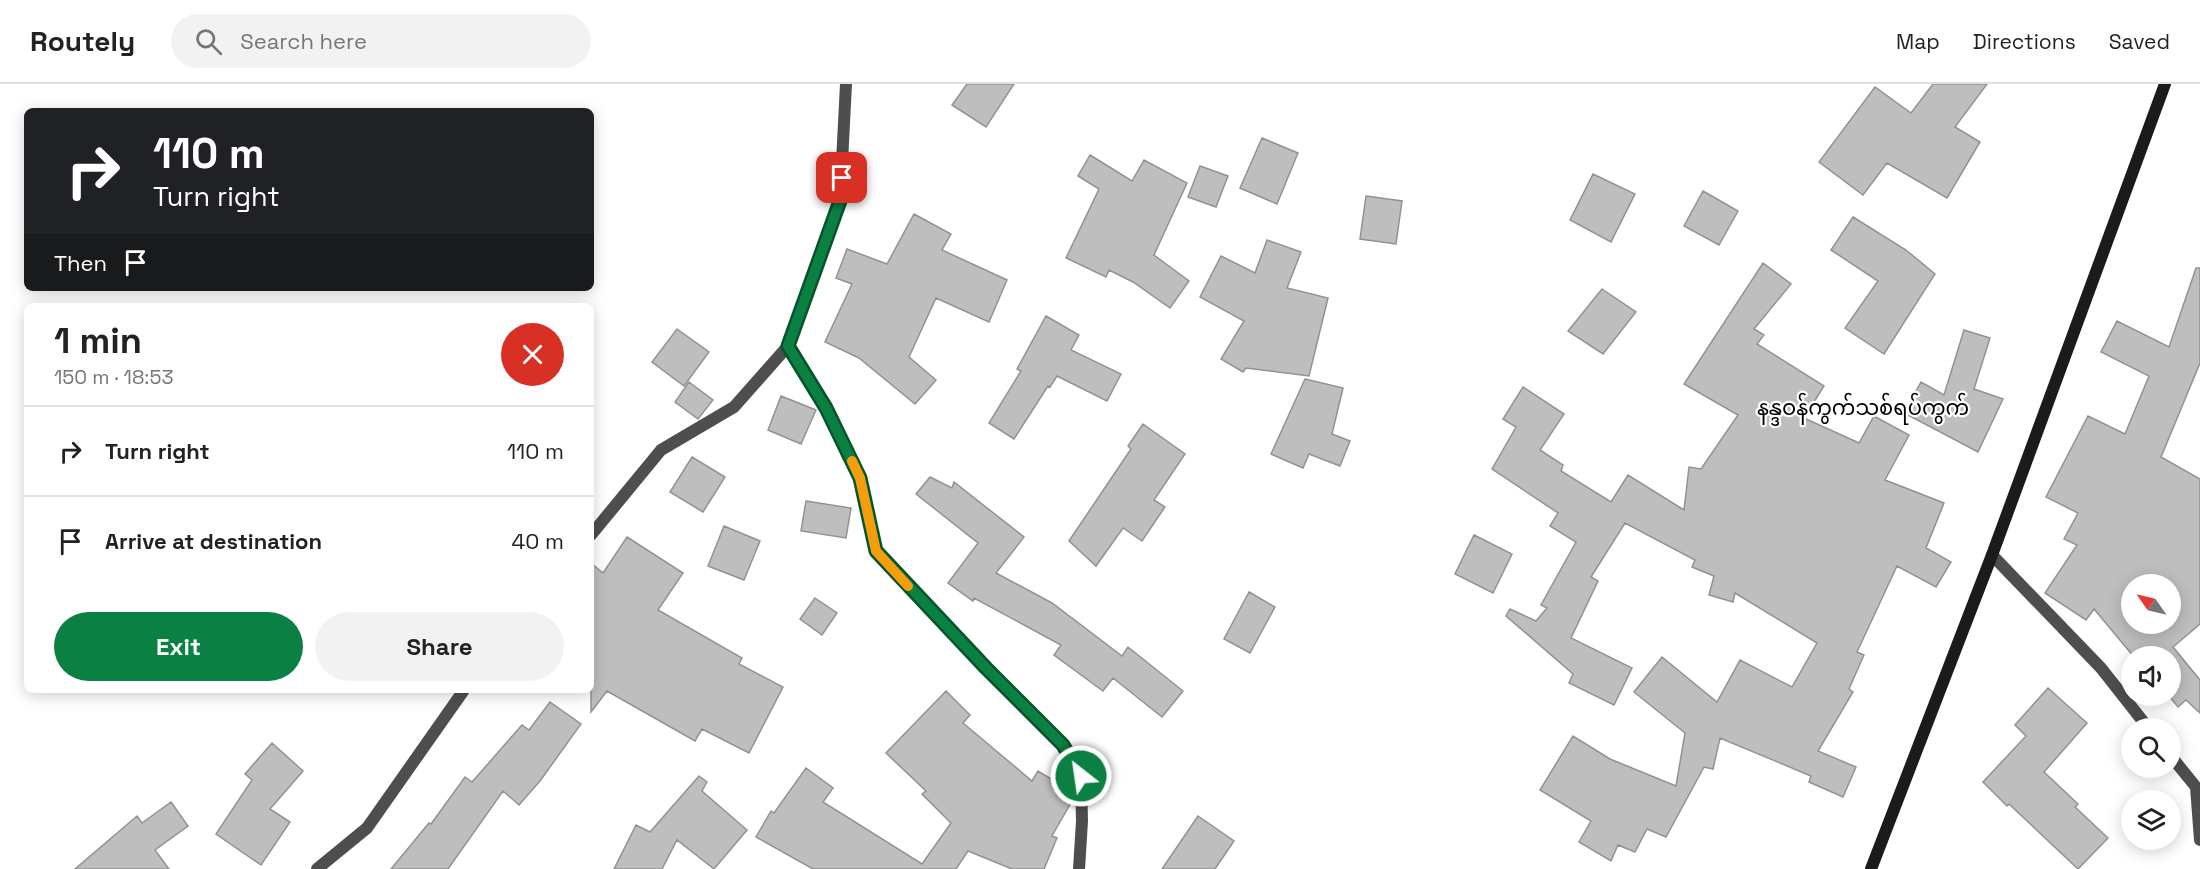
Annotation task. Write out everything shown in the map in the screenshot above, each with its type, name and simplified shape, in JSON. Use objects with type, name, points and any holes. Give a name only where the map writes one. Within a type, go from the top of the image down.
[{"type":"street","points":[[594,531],[661,450],[734,407],[788,346],[840,201],[846,84]]},
{"type":"street","points":[[1871,869],[1992,555],[2165,84]]},
{"type":"street","points":[[788,346],[826,408],[860,478],[876,551],[986,668],[1063,745],[1081,776],[1082,822],[1079,869]]},
{"type":"street","points":[[1992,555],[2101,668],[2141,718]]},
{"type":"street","points":[[317,869],[367,828],[462,693]]},
{"type":"street","points":[[2181,769],[2196,787],[2200,840]]},
{"type":"building","points":[[967,84],[1014,84],[986,127],[952,105]]},
{"type":"building","points":[[1933,84],[1987,84],[1955,127],[1980,142],[1947,198],[1887,163],[1863,195],[1819,162],[1875,87],[1911,113]]},
{"type":"building","points":[[1262,138],[1298,153],[1277,204],[1240,188]]},
{"type":"building","points":[[1090,155],[1132,181],[1144,160],[1187,183],[1154,255],[1189,281],[1170,308],[1133,282],[1109,270],[1106,277],[1066,258],[1099,189],[1078,176]]},
{"type":"building","points":[[1200,166],[1228,176],[1216,207],[1188,197]]},
{"type":"building","points":[[1593,174],[1635,194],[1611,242],[1570,220]]},
{"type":"building","points":[[1703,191],[1738,211],[1719,245],[1684,226]]},
{"type":"building","points":[[1366,196],[1402,201],[1396,244],[1360,239]]},
{"type":"building","points":[[914,214],[951,234],[942,250],[1007,280],[989,322],[936,298],[909,357],[936,380],[915,404],[859,358],[825,342],[852,284],[836,278],[847,249],[887,264]]},
{"type":"building","points":[[1853,217],[1906,250],[1935,274],[1884,354],[1845,328],[1878,281],[1831,250]]},
{"type":"building","points":[[1267,240],[1301,252],[1287,288],[1328,298],[1309,376],[1246,368],[1243,372],[1221,359],[1244,321],[1200,297],[1221,256],[1255,273]]},
{"type":"building","points":[[1763,263],[1791,284],[1754,329],[1764,335],[1757,344],[1824,386],[1804,418],[1859,443],[1874,416],[1909,435],[1885,480],[1944,503],[1926,548],[1951,562],[1936,587],[1897,566],[1857,652],[1864,655],[1849,689],[1853,692],[1818,751],[1856,767],[1843,797],[1809,782],[1811,776],[1720,738],[1713,769],[1704,767],[1666,837],[1647,829],[1635,852],[1618,845],[1611,861],[1579,842],[1591,821],[1540,790],[1573,736],[1610,759],[1676,786],[1685,733],[1634,692],[1662,657],[1717,702],[1740,660],[1792,687],[1817,643],[1735,593],[1733,602],[1709,595],[1714,576],[1692,567],[1695,560],[1625,523],[1591,577],[1598,581],[1571,638],[1632,668],[1614,705],[1569,683],[1573,674],[1506,616],[1510,609],[1536,621],[1547,608],[1541,605],[1576,542],[1550,526],[1558,513],[1492,469],[1516,427],[1503,419],[1523,387],[1564,414],[1540,450],[1563,465],[1561,471],[1611,502],[1628,475],[1684,510],[1689,467],[1701,469],[1738,415],[1684,384]]},
{"type":"building","points":[[2196,268],[2200,268],[2200,363],[2161,457],[2200,479],[2200,624],[2174,646],[2125,646],[2094,609],[2086,620],[2045,593],[2077,545],[2064,539],[2078,513],[2046,497],[2088,416],[2125,434],[2149,376],[2101,352],[2117,321],[2169,347]]},
{"type":"building","points":[[1602,289],[1636,312],[1603,354],[1568,331]]},
{"type":"building","points":[[1046,316],[1079,335],[1071,350],[1121,374],[1107,401],[1057,376],[1014,439],[989,423],[1021,371],[1017,369]]},
{"type":"building","points":[[677,329],[709,352],[684,386],[652,362]]},
{"type":"building","points":[[1964,330],[1990,338],[1974,389],[2003,399],[1978,452],[1904,413],[1921,382],[1944,395]]},
{"type":"building","points":[[1305,379],[1343,388],[1332,434],[1350,441],[1340,466],[1309,454],[1303,468],[1271,454]]},
{"type":"building","points":[[689,382],[713,400],[698,419],[675,402]]},
{"type":"building","points":[[781,396],[816,410],[801,444],[768,430]]},
{"type":"building","points":[[1143,424],[1185,454],[1154,500],[1165,507],[1142,541],[1123,528],[1096,566],[1069,541],[1131,449],[1128,446]]},
{"type":"building","points":[[692,457],[725,477],[703,512],[670,492]]},
{"type":"building","points":[[930,477],[952,488],[954,482],[1024,537],[996,573],[1052,603],[1122,656],[1128,647],[1183,691],[1162,717],[1113,678],[1103,691],[1054,655],[1061,645],[974,598],[973,601],[948,583],[978,543],[916,494]]},
{"type":"building","points":[[806,501],[851,508],[846,538],[801,531]]},
{"type":"building","points":[[724,526],[760,541],[744,580],[708,566]]},
{"type":"building","points":[[1474,535],[1512,554],[1493,593],[1455,574]]},
{"type":"building","points":[[627,537],[683,573],[658,610],[742,658],[739,664],[783,687],[749,753],[702,729],[695,741],[607,691],[591,712],[591,693],[594,693],[594,566],[603,573]]},
{"type":"building","points":[[1249,592],[1275,607],[1250,653],[1224,639]]},
{"type":"building","points":[[815,598],[837,613],[822,635],[800,619]]},
{"type":"building","points":[[2181,657],[2200,680],[2200,713],[2186,700],[2181,704]]},
{"type":"building","points":[[2048,688],[2087,723],[2044,772],[2078,804],[2075,807],[2108,838],[2078,869],[1983,782],[2026,736],[2015,725]]},
{"type":"building","points":[[946,691],[970,715],[963,723],[1032,781],[1038,771],[1073,792],[1073,799],[1052,836],[1057,838],[1044,869],[1012,869],[968,851],[956,869],[813,869],[756,837],[771,811],[774,813],[806,768],[833,788],[823,802],[922,864],[951,823],[922,794],[926,791],[886,753]]},
{"type":"building","points":[[550,702],[581,724],[540,781],[519,805],[503,791],[448,869],[391,869],[429,823],[431,824],[465,777],[472,782],[522,725],[529,730]]},
{"type":"building","points":[[272,743],[303,771],[270,809],[290,822],[261,865],[216,834],[252,780],[245,774]]},
{"type":"building","points":[[699,776],[707,782],[702,791],[747,830],[714,869],[677,840],[662,869],[614,869],[636,825],[650,832]]},
{"type":"building","points":[[171,802],[188,826],[155,850],[169,869],[75,869],[137,816],[142,823]]},
{"type":"building","points":[[1198,816],[1234,841],[1215,869],[1162,869]]},
{"type":"slow traffic","points":[[852,461],[860,478],[876,551],[908,586]]},
{"type":"district","name":"နန္ဒဝန်ကွက်သစ်ရပ်ကွက်","points":[[1863,408]]},
{"type":"route","points":[[842,178],[840,201],[788,346],[826,408],[860,478],[876,551],[986,668],[1063,745],[1081,776]]}]
